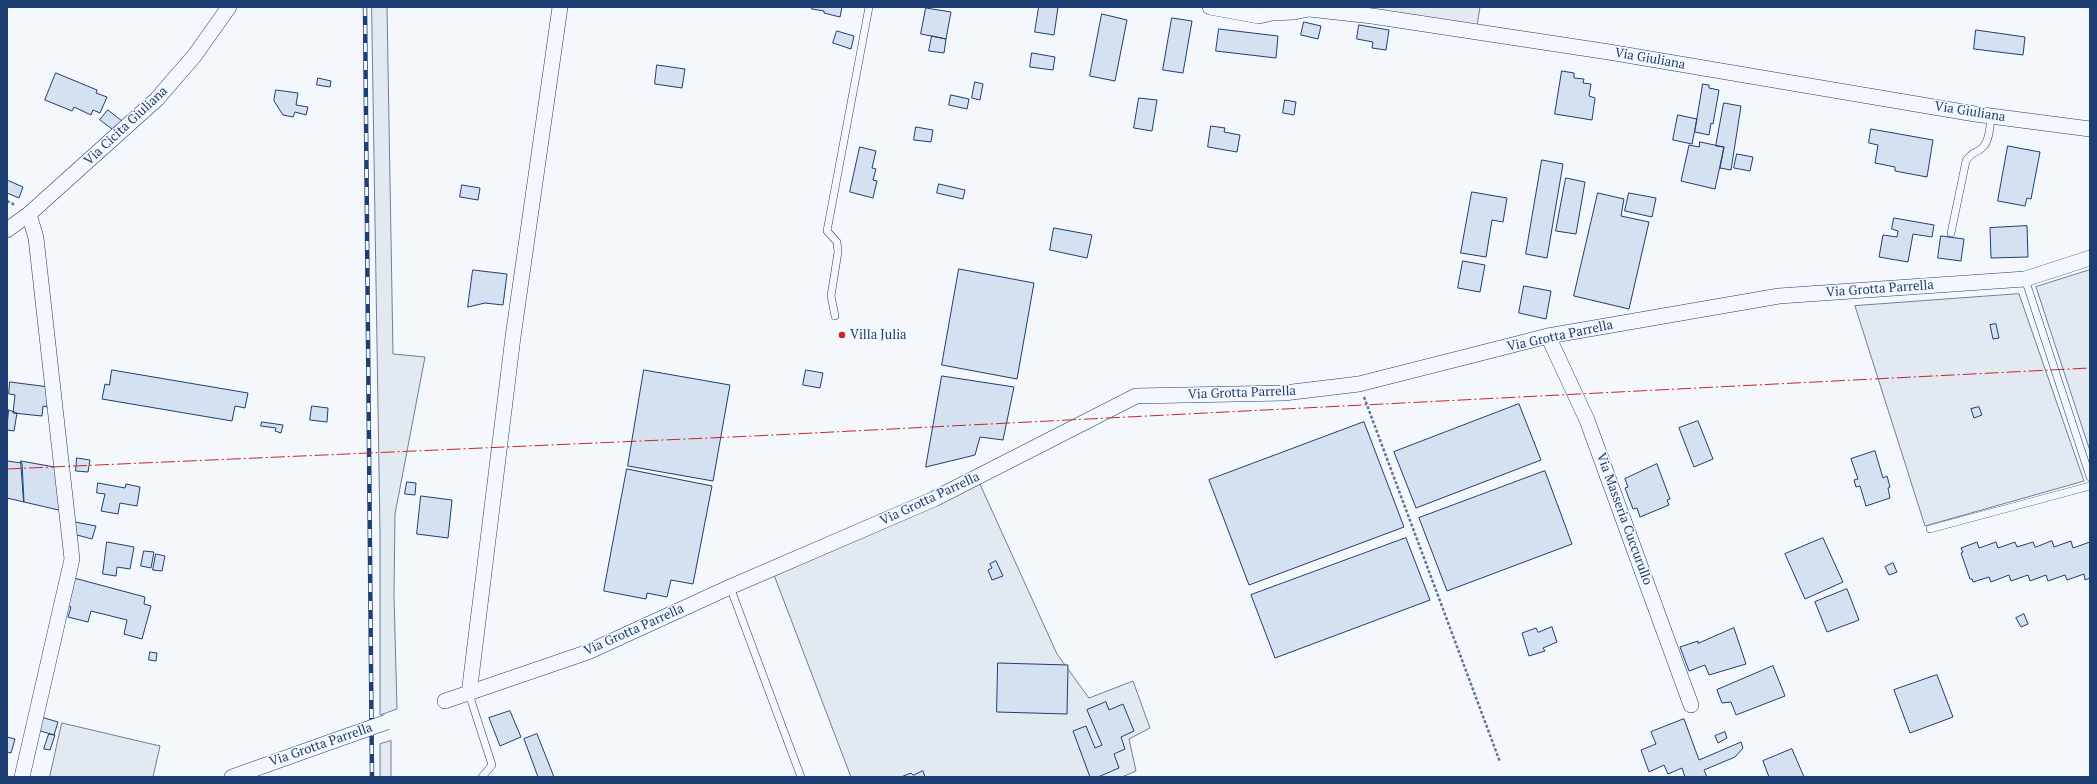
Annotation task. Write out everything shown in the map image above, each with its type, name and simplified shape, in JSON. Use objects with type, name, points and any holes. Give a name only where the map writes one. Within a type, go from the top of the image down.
[{"type":"street","name":"Via Cicita Giuliana","points":[[7,230],[29,214],[157,99],[195,55],[229,7]]},
{"type":"street","points":[[469,694],[513,337],[560,7]]},
{"type":"street","name":"Via Giuliana","points":[[1210,7],[1259,16],[1309,9],[1372,16],[1609,52],[1991,116],[2090,129]]},
{"type":"street","points":[[22,777],[72,559],[36,238],[29,214]]},
{"type":"street","name":"Via Grotta Parrella","points":[[446,701],[588,652],[730,587],[934,499],[1136,396],[1284,393],[1359,384],[1548,336],[1779,296],[2025,279],[2090,258]]},
{"type":"street","name":"Via Masseria Cuccurullo","points":[[1548,336],[1588,420],[1691,705]]},
{"type":"street","name":"Via Grotta Parrella","points":[[232,777],[387,722]]},
{"type":"lane","points":[[835,316],[831,296],[838,252],[837,242],[827,231],[870,7]]},
{"type":"lane","points":[[1951,234],[1966,161],[1971,153],[1983,148],[1988,138],[1991,116]]},
{"type":"lane","points":[[2025,279],[2090,477]]},
{"type":"lane","points":[[1930,529],[2090,486]]},
{"type":"lane","points":[[730,587],[802,777]]},
{"type":"lane","points":[[469,694],[492,765],[482,777]]},
{"type":"path","points":[[1359,384],[1500,762]]},
{"type":"shaded area","points":[[372,7],[387,7],[393,354],[425,357],[395,514],[394,596],[397,709],[380,715],[380,533]]},
{"type":"shaded area","points":[[1353,7],[1480,7],[1477,26]]},
{"type":"shaded area","points":[[2090,270],[2090,451],[2036,287]]},
{"type":"shaded area","points":[[2019,294],[2084,481],[1925,526],[1855,306]]},
{"type":"shaded area","points":[[979,482],[1057,654],[1089,698],[1133,681],[1150,728],[1129,739],[1136,771],[1122,777],[851,777],[774,575]]},
{"type":"shaded area","points":[[62,723],[160,746],[153,777],[50,777]]},
{"type":"shaded area","points":[[391,741],[391,777],[380,777],[380,744]]},
{"type":"building","points":[[812,7],[842,7],[840,17],[824,13],[824,11],[812,9]]},
{"type":"building","points":[[1039,7],[1058,7],[1054,35],[1035,32]]},
{"type":"building","points":[[926,8],[951,12],[946,39],[921,34]]},
{"type":"building","points":[[1102,14],[1127,20],[1115,81],[1090,76]]},
{"type":"building","points":[[1172,18],[1192,21],[1183,73],[1163,70]]},
{"type":"building","points":[[1304,22],[1321,26],[1318,39],[1301,35]]},
{"type":"building","points":[[1359,25],[1389,30],[1386,50],[1372,48],[1373,42],[1357,39]]},
{"type":"building","points":[[1219,29],[1278,36],[1276,58],[1216,51]]},
{"type":"building","points":[[1976,30],[2025,37],[2023,55],[1974,49]]},
{"type":"building","points":[[837,31],[854,36],[851,49],[833,43]]},
{"type":"building","points":[[932,36],[946,39],[944,53],[929,51]]},
{"type":"building","points":[[1032,53],[1055,57],[1053,70],[1030,67]]},
{"type":"building","points":[[657,65],[685,69],[682,88],[655,84]]},
{"type":"building","points":[[1562,71],[1574,73],[1574,78],[1584,79],[1583,83],[1591,84],[1589,96],[1595,98],[1592,120],[1555,114]]},
{"type":"building","points":[[56,73],[97,90],[96,93],[107,97],[100,113],[93,110],[91,115],[74,107],[72,111],[45,100]]},
{"type":"building","points":[[318,78],[331,81],[330,87],[317,85]]},
{"type":"building","points":[[975,82],[983,84],[980,100],[972,98]]},
{"type":"building","points":[[1703,84],[1709,85],[1709,88],[1719,90],[1713,124],[1711,123],[1709,135],[1695,132]]},
{"type":"building","points":[[276,90],[298,93],[296,105],[308,107],[306,115],[295,112],[293,117],[283,115],[274,101]]},
{"type":"building","points":[[951,95],[969,99],[967,109],[949,105]]},
{"type":"building","points":[[1139,98],[1157,100],[1152,131],[1134,128]]},
{"type":"building","points":[[1285,100],[1296,102],[1294,115],[1283,113]]},
{"type":"building","points":[[1724,103],[1741,106],[1731,170],[1720,168],[1724,147],[1716,146]]},
{"type":"building","points":[[108,110],[122,121],[112,129],[100,120]]},
{"type":"building","points":[[1678,115],[1697,119],[1692,144],[1673,140]]},
{"type":"building","points":[[1211,126],[1225,128],[1224,132],[1240,135],[1237,152],[1208,147]]},
{"type":"building","points":[[916,127],[933,130],[931,142],[914,140]]},
{"type":"building","points":[[1871,129],[1933,140],[1927,177],[1895,171],[1895,167],[1875,163],[1878,145],[1869,143]]},
{"type":"building","points":[[1700,142],[1724,147],[1715,189],[1681,181],[1689,145],[1699,147]]},
{"type":"building","points":[[2008,146],[2040,152],[2031,199],[2027,198],[2025,206],[1998,201]]},
{"type":"building","points":[[860,147],[876,151],[872,168],[876,169],[873,180],[877,181],[873,198],[850,192]]},
{"type":"building","points":[[1737,154],[1753,157],[1750,171],[1734,168]]},
{"type":"building","points":[[1542,160],[1563,164],[1547,258],[1526,254]]},
{"type":"building","points":[[1566,178],[1585,182],[1576,234],[1556,231]]},
{"type":"building","points":[[7,180],[23,187],[19,198],[7,193]]},
{"type":"building","points":[[939,184],[965,190],[963,199],[937,193]]},
{"type":"building","points":[[462,185],[480,188],[478,200],[460,197]]},
{"type":"building","points":[[1472,192],[1507,198],[1503,222],[1492,220],[1486,257],[1461,253]]},
{"type":"building","points":[[1598,193],[1624,199],[1621,216],[1649,222],[1629,309],[1574,296]]},
{"type":"building","points":[[1629,193],[1656,198],[1652,217],[1625,211]]},
{"type":"building","points":[[1894,218],[1934,225],[1932,237],[1913,234],[1908,262],[1879,257],[1883,235],[1897,237],[1898,231],[1892,229]]},
{"type":"building","points":[[2027,226],[2028,257],[1991,258],[1990,228]]},
{"type":"building","points":[[1054,228],[1092,235],[1087,258],[1050,250]]},
{"type":"building","points":[[1941,236],[1964,239],[1961,261],[1938,258]]},
{"type":"building","points":[[1463,261],[1485,265],[1480,292],[1458,288]]},
{"type":"building","points":[[959,269],[1034,283],[1017,379],[942,365]]},
{"type":"building","points":[[473,270],[507,274],[503,305],[485,303],[468,307]]},
{"type":"building","points":[[1524,286],[1551,291],[1546,319],[1519,313]]},
{"type":"building","points":[[1996,324],[1999,338],[1993,339],[1990,325]]},
{"type":"building","points":[[112,370],[248,393],[245,408],[235,406],[232,421],[102,399],[105,384],[109,385]]},
{"type":"building","points":[[644,370],[730,385],[713,481],[628,466]]},
{"type":"building","points":[[806,370],[823,373],[820,388],[803,385]]},
{"type":"building","points":[[942,376],[1014,387],[1003,440],[980,437],[975,455],[926,467]]},
{"type":"building","points":[[10,382],[49,387],[47,407],[43,406],[42,416],[13,413],[15,395],[9,394]]},
{"type":"building","points":[[1519,404],[1541,460],[1416,508],[1394,452]]},
{"type":"building","points":[[312,406],[328,408],[327,422],[310,420]]},
{"type":"building","points":[[1979,407],[1982,415],[1974,418],[1971,409]]},
{"type":"building","points":[[9,410],[17,413],[14,431],[7,430]]},
{"type":"building","points":[[1698,421],[1713,459],[1694,467],[1679,428]]},
{"type":"building","points":[[262,422],[283,425],[281,433],[275,431],[276,428],[261,426]]},
{"type":"building","points":[[1364,422],[1404,527],[1249,585],[1209,480]]},
{"type":"building","points":[[1875,451],[1883,478],[1887,476],[1890,487],[1888,488],[1890,498],[1866,506],[1860,486],[1856,487],[1854,480],[1858,479],[1851,459]]},
{"type":"building","points":[[77,458],[90,460],[88,472],[76,471]]},
{"type":"building","points":[[7,461],[22,463],[24,502],[7,498]]},
{"type":"building","points":[[21,461],[60,468],[63,511],[24,502]]},
{"type":"building","points":[[1657,464],[1670,499],[1667,500],[1669,505],[1640,517],[1637,508],[1633,509],[1625,488],[1628,487],[1625,479]]},
{"type":"building","points":[[627,469],[712,486],[693,584],[671,580],[667,597],[647,593],[646,599],[604,591]]},
{"type":"building","points":[[1545,471],[1572,544],[1447,591],[1419,518]]},
{"type":"building","points":[[407,482],[416,483],[415,495],[405,494]]},
{"type":"building","points":[[98,483],[125,488],[126,484],[140,487],[137,506],[120,503],[118,514],[101,511],[105,494],[97,493]]},
{"type":"building","points":[[421,496],[452,500],[448,538],[417,534]]},
{"type":"building","points":[[75,522],[96,526],[92,539],[77,535]]},
{"type":"building","points":[[1406,538],[1430,600],[1275,658],[1251,595]]},
{"type":"building","points":[[1823,538],[1843,582],[1805,599],[1785,554]]},
{"type":"building","points":[[2052,541],[2054,547],[2071,541],[2073,548],[2090,542],[2090,578],[2085,580],[2084,574],[2067,580],[2065,575],[2048,581],[2046,575],[2030,581],[2028,575],[2011,581],[2009,575],[1991,582],[1989,577],[1973,582],[1972,579],[1970,579],[1961,553],[1963,552],[1961,548],[1977,542],[1979,548],[1996,542],[1998,548],[2015,542],[2017,547],[2033,542],[2035,547]]},
{"type":"building","points":[[107,542],[134,547],[130,569],[117,567],[116,576],[103,574]]},
{"type":"building","points":[[144,551],[154,552],[151,568],[141,566]]},
{"type":"building","points":[[156,554],[165,556],[162,571],[153,570]]},
{"type":"building","points":[[996,561],[1003,576],[992,580],[988,570],[992,568],[990,564]]},
{"type":"building","points":[[1893,563],[1897,572],[1889,575],[1885,567]]},
{"type":"building","points":[[74,578],[145,597],[144,604],[151,606],[142,639],[124,634],[127,620],[91,611],[88,622],[68,617],[71,607],[67,606]]},
{"type":"building","points":[[1847,589],[1859,620],[1827,632],[1815,602]]},
{"type":"building","points":[[2024,614],[2028,624],[2021,627],[2016,618]]},
{"type":"building","points":[[1552,627],[1557,642],[1543,648],[1545,651],[1529,656],[1522,633],[1536,628],[1538,632]]},
{"type":"building","points":[[1734,628],[1746,664],[1709,675],[1705,665],[1689,671],[1680,647],[1698,641],[1698,643]]},
{"type":"building","points":[[150,652],[157,653],[156,661],[149,660]]},
{"type":"building","points":[[998,663],[1068,665],[1067,714],[997,712]]},
{"type":"building","points":[[1773,666],[1785,696],[1736,715],[1731,702],[1722,703],[1717,690]]},
{"type":"building","points":[[1937,675],[1953,717],[1910,733],[1894,690]]},
{"type":"building","points":[[1106,702],[1109,710],[1123,704],[1134,731],[1121,737],[1125,749],[1114,754],[1119,768],[1098,777],[1090,777],[1073,731],[1086,726],[1095,748],[1102,745],[1087,710]]},
{"type":"building","points":[[510,711],[521,737],[500,746],[489,718]]},
{"type":"building","points":[[41,717],[58,722],[54,735],[37,730]]},
{"type":"building","points":[[1684,719],[1699,760],[1741,742],[1743,748],[1735,757],[1704,770],[1707,777],[1685,777],[1682,768],[1668,774],[1664,765],[1649,772],[1641,750],[1656,744],[1651,732]]},
{"type":"building","points":[[1725,732],[1727,738],[1718,743],[1715,736]]},
{"type":"building","points":[[49,734],[55,735],[50,750],[44,749]]},
{"type":"building","points":[[537,734],[554,777],[538,777],[524,739]]},
{"type":"building","points":[[7,737],[15,739],[11,753],[7,752]]},
{"type":"building","points":[[1792,749],[1804,777],[1769,777],[1763,761]]},
{"type":"building","points":[[923,771],[925,777],[901,777],[911,773],[913,775]]},
{"type":"railway","points":[[365,7],[372,777]]},
{"type":"power","points":[[7,469],[754,436],[2090,368]]},
{"type":"place","name":"Villa Julia","points":[[842,335]]}]
